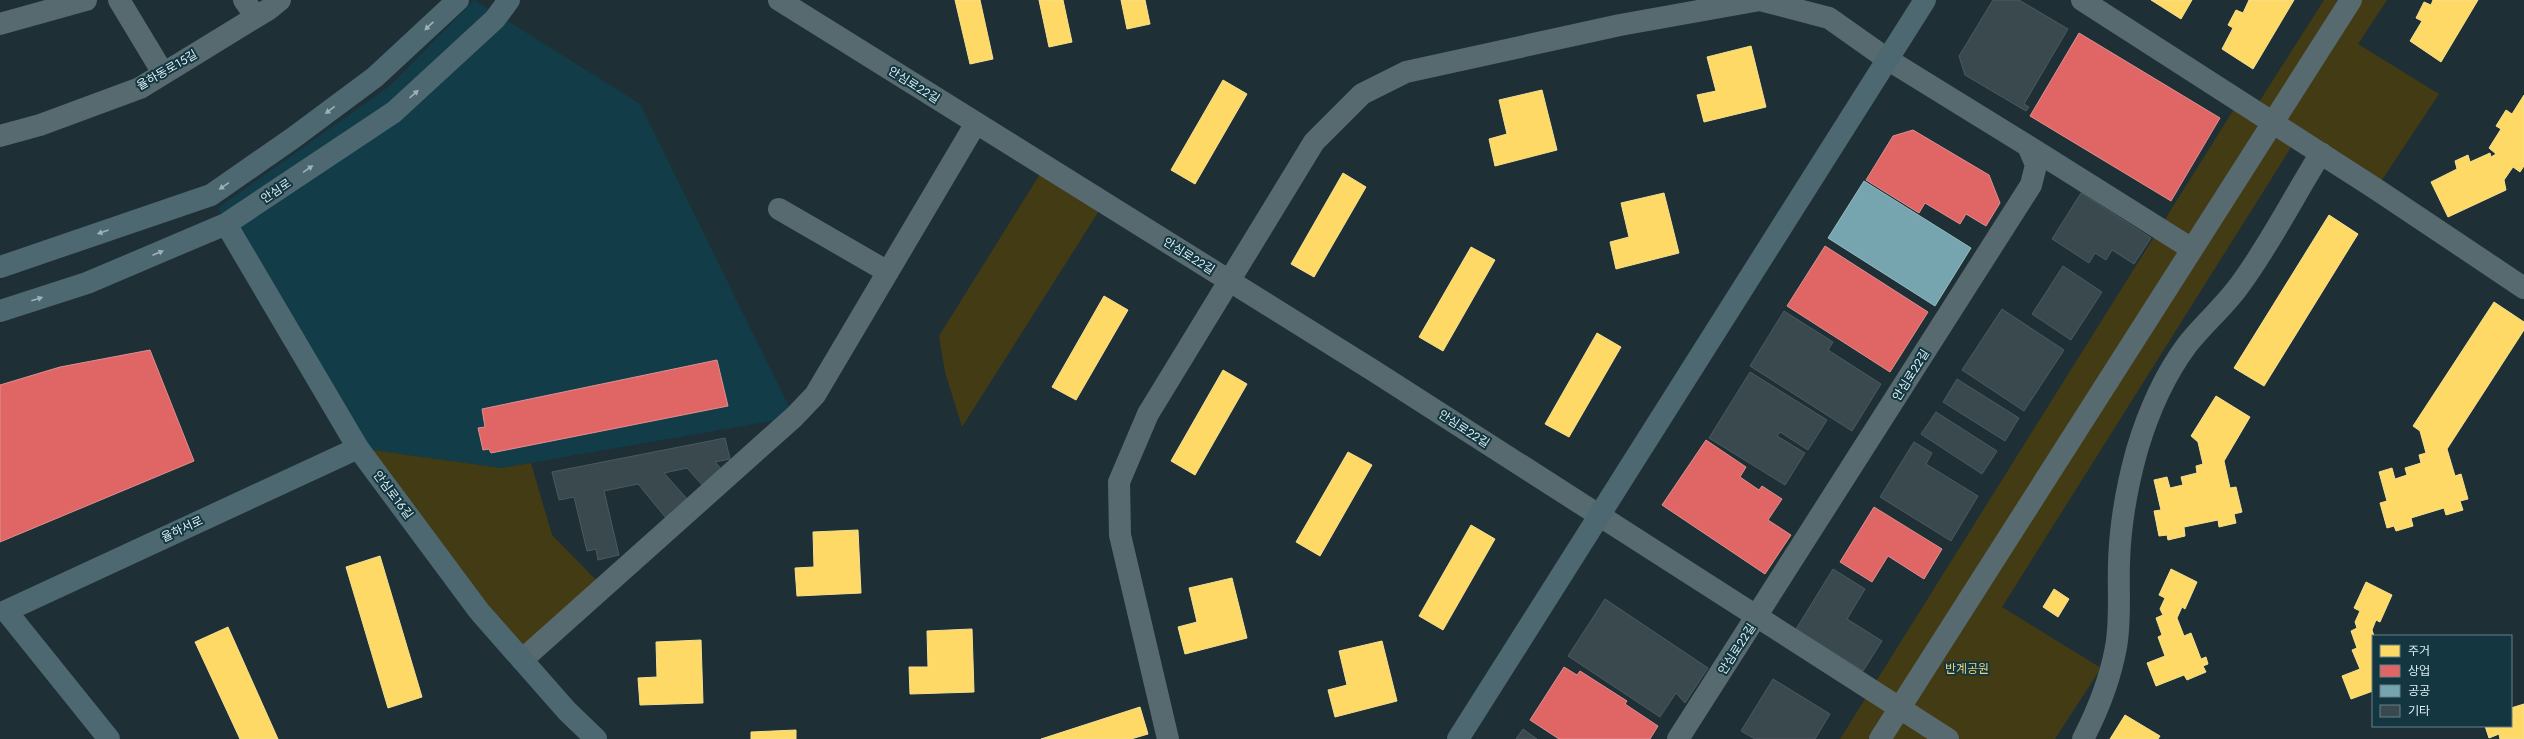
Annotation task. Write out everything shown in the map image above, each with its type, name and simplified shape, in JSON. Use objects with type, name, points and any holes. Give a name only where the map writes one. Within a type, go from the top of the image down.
[{"type":"main road","points":[[0,267],[211,195],[293,138],[375,77],[458,0]]},
{"type":"main road","name":"안심로","points":[[0,311],[87,283],[226,224],[394,112],[495,19],[509,0]]},
{"type":"main road","points":[[1458,739],[1598,515],[1925,0]]},
{"type":"main road","name":"안심로16길","points":[[226,224],[358,448],[479,612],[567,711],[596,739]]},
{"type":"main road","name":"율하서로","points":[[109,739],[3,612],[358,448]]},
{"type":"street","points":[[0,24],[86,0]]},
{"type":"street","points":[[119,0],[163,73]]},
{"type":"street","name":"율하동로15길","points":[[0,136],[40,125],[140,88],[163,73],[250,9],[280,0]]},
{"type":"street","name":"안심로22길","points":[[780,0],[1229,281],[1948,739]]},
{"type":"street","points":[[1168,739],[1120,535],[1119,482],[1148,414],[1314,142],[1362,94],[1406,72],[1620,25],[1760,0],[1829,18],[1887,59],[2192,249]]},
{"type":"street","points":[[2082,0],[2321,153],[2524,288]]},
{"type":"street","points":[[1880,739],[2350,0]]},
{"type":"street","points":[[522,660],[794,417],[816,395],[976,123]]},
{"type":"street","name":"안심로22길","points":[[1678,739],[1758,618],[2031,185],[2036,165],[2028,146]]},
{"type":"street","points":[[2083,739],[2096,714],[2116,647],[2120,606],[2119,562],[2124,507],[2137,451],[2149,416],[2163,382],[2187,345],[2239,287],[2321,153]]},
{"type":"street","points":[[779,209],[888,272]]},
{"type":"shaded area","points":[[474,0],[640,104],[794,417],[501,468],[358,448],[264,291],[218,208],[391,85]]},
{"type":"green space","name":"반계공원","points":[[2324,0],[2387,0],[2358,44],[2439,94],[2376,189],[2297,138],[2002,607],[2101,668],[2055,739],[1840,739],[2239,101],[2254,110]]},
{"type":"green space","points":[[1045,166],[1104,203],[962,427],[945,372],[939,336]]},
{"type":"green space","points":[[358,448],[501,468],[531,463],[552,535],[603,587],[522,660]]},
{"type":"building: 주거","points":[[955,0],[980,0],[993,59],[970,64]]},
{"type":"building: 주거","points":[[1039,0],[1063,0],[1072,42],[1049,47]]},
{"type":"building: 주거","points":[[1121,0],[1145,0],[1150,24],[1127,29]]},
{"type":"building: 주거","points":[[2151,0],[2192,0],[2181,19]]},
{"type":"building: 주거","points":[[2249,0],[2294,0],[2253,69],[2222,49],[2233,28],[2228,25],[2236,10],[2243,13]]},
{"type":"building: 주거","points":[[2433,0],[2478,0],[2441,62],[2410,41],[2422,21],[2416,18],[2424,2],[2431,5]]},
{"type":"building: 주거","points":[[1751,46],[1766,107],[1704,122],[1697,95],[1716,91],[1707,57]]},
{"type":"building: 주거","points":[[1223,80],[1247,94],[1195,184],[1171,170]]},
{"type":"building: 주거","points":[[1542,90],[1557,150],[1495,166],[1489,139],[1507,134],[1499,100]]},
{"type":"building: 주거","points":[[2524,95],[2524,166],[2520,172],[2513,167],[2504,180],[2506,190],[2448,217],[2431,182],[2457,169],[2455,161],[2468,155],[2470,162],[2490,153],[2491,157],[2496,154],[2489,148],[2501,129],[2496,126],[2506,110],[2512,114]]},
{"type":"building: 주거","points":[[1343,173],[1366,187],[1314,277],[1291,264]]},
{"type":"building: 주거","points":[[1664,193],[1679,253],[1616,269],[1610,242],[1629,237],[1621,203]]},
{"type":"building: 주거","points":[[2329,215],[2358,234],[2264,386],[2234,368]]},
{"type":"building: 주거","points":[[1471,247],[1495,260],[1443,351],[1419,337]]},
{"type":"building: 주거","points":[[1104,296],[1128,310],[1076,400],[1052,387]]},
{"type":"building: 주거","points":[[2494,302],[2524,322],[2524,330],[2447,449],[2455,476],[2461,474],[2468,499],[2460,501],[2463,510],[2446,515],[2444,508],[2411,518],[2413,526],[2396,531],[2394,526],[2387,528],[2380,503],[2387,501],[2379,472],[2392,468],[2395,479],[2407,475],[2405,468],[2421,463],[2419,455],[2426,453],[2420,431],[2413,426]]},
{"type":"building: 주거","points":[[1597,333],[1621,347],[1569,437],[1545,424]]},
{"type":"building: 주거","points":[[1223,370],[1247,384],[1195,475],[1171,461]]},
{"type":"building: 주거","points":[[2216,396],[2250,417],[2224,461],[2230,488],[2236,487],[2242,512],[2234,514],[2236,523],[2219,527],[2218,520],[2184,527],[2185,536],[2168,540],[2167,535],[2159,536],[2154,511],[2161,510],[2154,480],[2167,477],[2170,488],[2183,485],[2181,477],[2197,473],[2196,466],[2203,464],[2198,442],[2191,436]]},
{"type":"building: 주거","points":[[1348,452],[1372,465],[1320,556],[1296,542]]},
{"type":"building: 주거","points":[[1471,525],[1495,539],[1443,630],[1419,616]]},
{"type":"building: 주거","points":[[858,530],[861,593],[797,596],[795,568],[814,567],[813,532]]},
{"type":"building: 주거","points":[[380,556],[422,697],[388,708],[346,567]]},
{"type":"building: 주거","points":[[2171,569],[2197,582],[2185,609],[2182,607],[2177,618],[2184,636],[2191,633],[2201,659],[2206,657],[2208,664],[2203,666],[2206,672],[2187,680],[2184,675],[2156,686],[2147,663],[2165,656],[2158,637],[2162,635],[2156,618],[2163,615],[2160,609],[2165,598],[2159,595]]},
{"type":"building: 주거","points":[[1232,578],[1247,638],[1185,654],[1178,627],[1197,622],[1189,588]]},
{"type":"building: 주거","points":[[2366,582],[2392,595],[2380,622],[2376,620],[2372,630],[2374,635],[2372,635],[2372,691],[2351,699],[2342,676],[2360,669],[2352,650],[2357,648],[2351,631],[2357,628],[2355,622],[2360,611],[2354,608]]},
{"type":"building: 주거","points":[[2054,589],[2069,599],[2058,617],[2043,607]]},
{"type":"building: 주거","points":[[228,627],[278,739],[240,739],[195,642]]},
{"type":"building: 주거","points":[[972,629],[974,692],[910,694],[909,667],[928,667],[927,631]]},
{"type":"building: 주거","points":[[701,640],[703,703],[640,705],[638,678],[657,677],[656,642]]},
{"type":"building: 주거","points":[[1382,641],[1397,701],[1335,717],[1328,690],[1347,685],[1339,651]]},
{"type":"building: 주거","points":[[2524,704],[2524,739],[2500,739],[2499,734],[2489,738],[2485,727],[2512,727],[2512,708]]},
{"type":"building: 주거","points":[[1140,707],[1148,734],[1131,739],[1041,739]]},
{"type":"building: 주거","points":[[2125,715],[2160,736],[2158,739],[2110,739]]},
{"type":"building: 주거","points":[[796,730],[796,739],[751,739],[751,732]]},
{"type":"building: 상업","points":[[2079,33],[2220,118],[2171,201],[2030,116]]},
{"type":"building: 상업","points":[[1913,130],[1989,175],[2000,203],[1986,226],[1966,214],[1960,224],[1925,203],[1919,213],[1866,180],[1893,136]]},
{"type":"building: 상업","points":[[1825,246],[1928,312],[1890,372],[1787,306]]},
{"type":"building: 상업","points":[[150,350],[194,461],[0,542],[0,385],[60,367]]},
{"type":"building: 상업","points":[[717,360],[728,406],[491,453],[489,449],[483,450],[478,428],[485,427],[482,409]]},
{"type":"building: 상업","points":[[1706,440],[1746,467],[1740,477],[1759,490],[1762,486],[1782,499],[1768,520],[1791,535],[1765,574],[1662,505]]},
{"type":"building: 상업","points":[[1874,507],[1942,549],[1924,579],[1888,556],[1872,582],[1840,562]]},
{"type":"building: 상업","points":[[1564,667],[1577,675],[1580,671],[1627,701],[1625,704],[1658,726],[1650,739],[1559,739],[1530,720]]},
{"type":"building: 공공","points":[[1864,181],[1971,248],[1935,306],[1828,238]]},
{"type":"building: 기타","points":[[1993,0],[2019,0],[2068,29],[2024,104],[2029,107],[2026,111],[1965,75],[1959,56]]},
{"type":"building: 기타","points":[[2081,193],[2151,238],[2134,264],[2112,250],[2106,260],[2095,253],[2089,263],[2052,239]]},
{"type":"building: 기타","points":[[2063,266],[2102,292],[2071,340],[2032,314]]},
{"type":"building: 기타","points":[[2002,309],[2064,350],[2024,411],[1962,370]]},
{"type":"building: 기타","points":[[1784,311],[1833,342],[1828,350],[1881,384],[1852,431],[1750,366]]},
{"type":"building: 기타","points":[[1750,372],[1827,420],[1808,450],[1780,432],[1777,436],[1805,453],[1785,485],[1709,438]]},
{"type":"building: 기타","points":[[1957,379],[2019,418],[2005,441],[1943,402]]},
{"type":"building: 기타","points":[[1936,412],[1997,451],[1982,474],[1921,434]]},
{"type":"building: 기타","points":[[725,438],[730,459],[715,462],[723,471],[704,487],[687,468],[664,473],[688,500],[666,518],[638,484],[604,491],[619,555],[598,560],[596,549],[587,551],[574,497],[559,500],[552,472]]},
{"type":"building: 기타","points":[[1914,442],[1932,453],[1926,464],[1978,496],[1951,541],[1880,497]]},
{"type":"building: 기타","points":[[1833,569],[1865,589],[1847,619],[1882,641],[1863,671],[1796,629]]},
{"type":"building: 기타","points":[[1605,599],[1708,668],[1685,703],[1676,693],[1660,717],[1568,656]]},
{"type":"building: 기타","points":[[1773,679],[1830,714],[1815,739],[1755,739],[1741,731]]},
{"type":"building: 기타","points":[[1523,729],[1537,739],[1516,739]]}]
